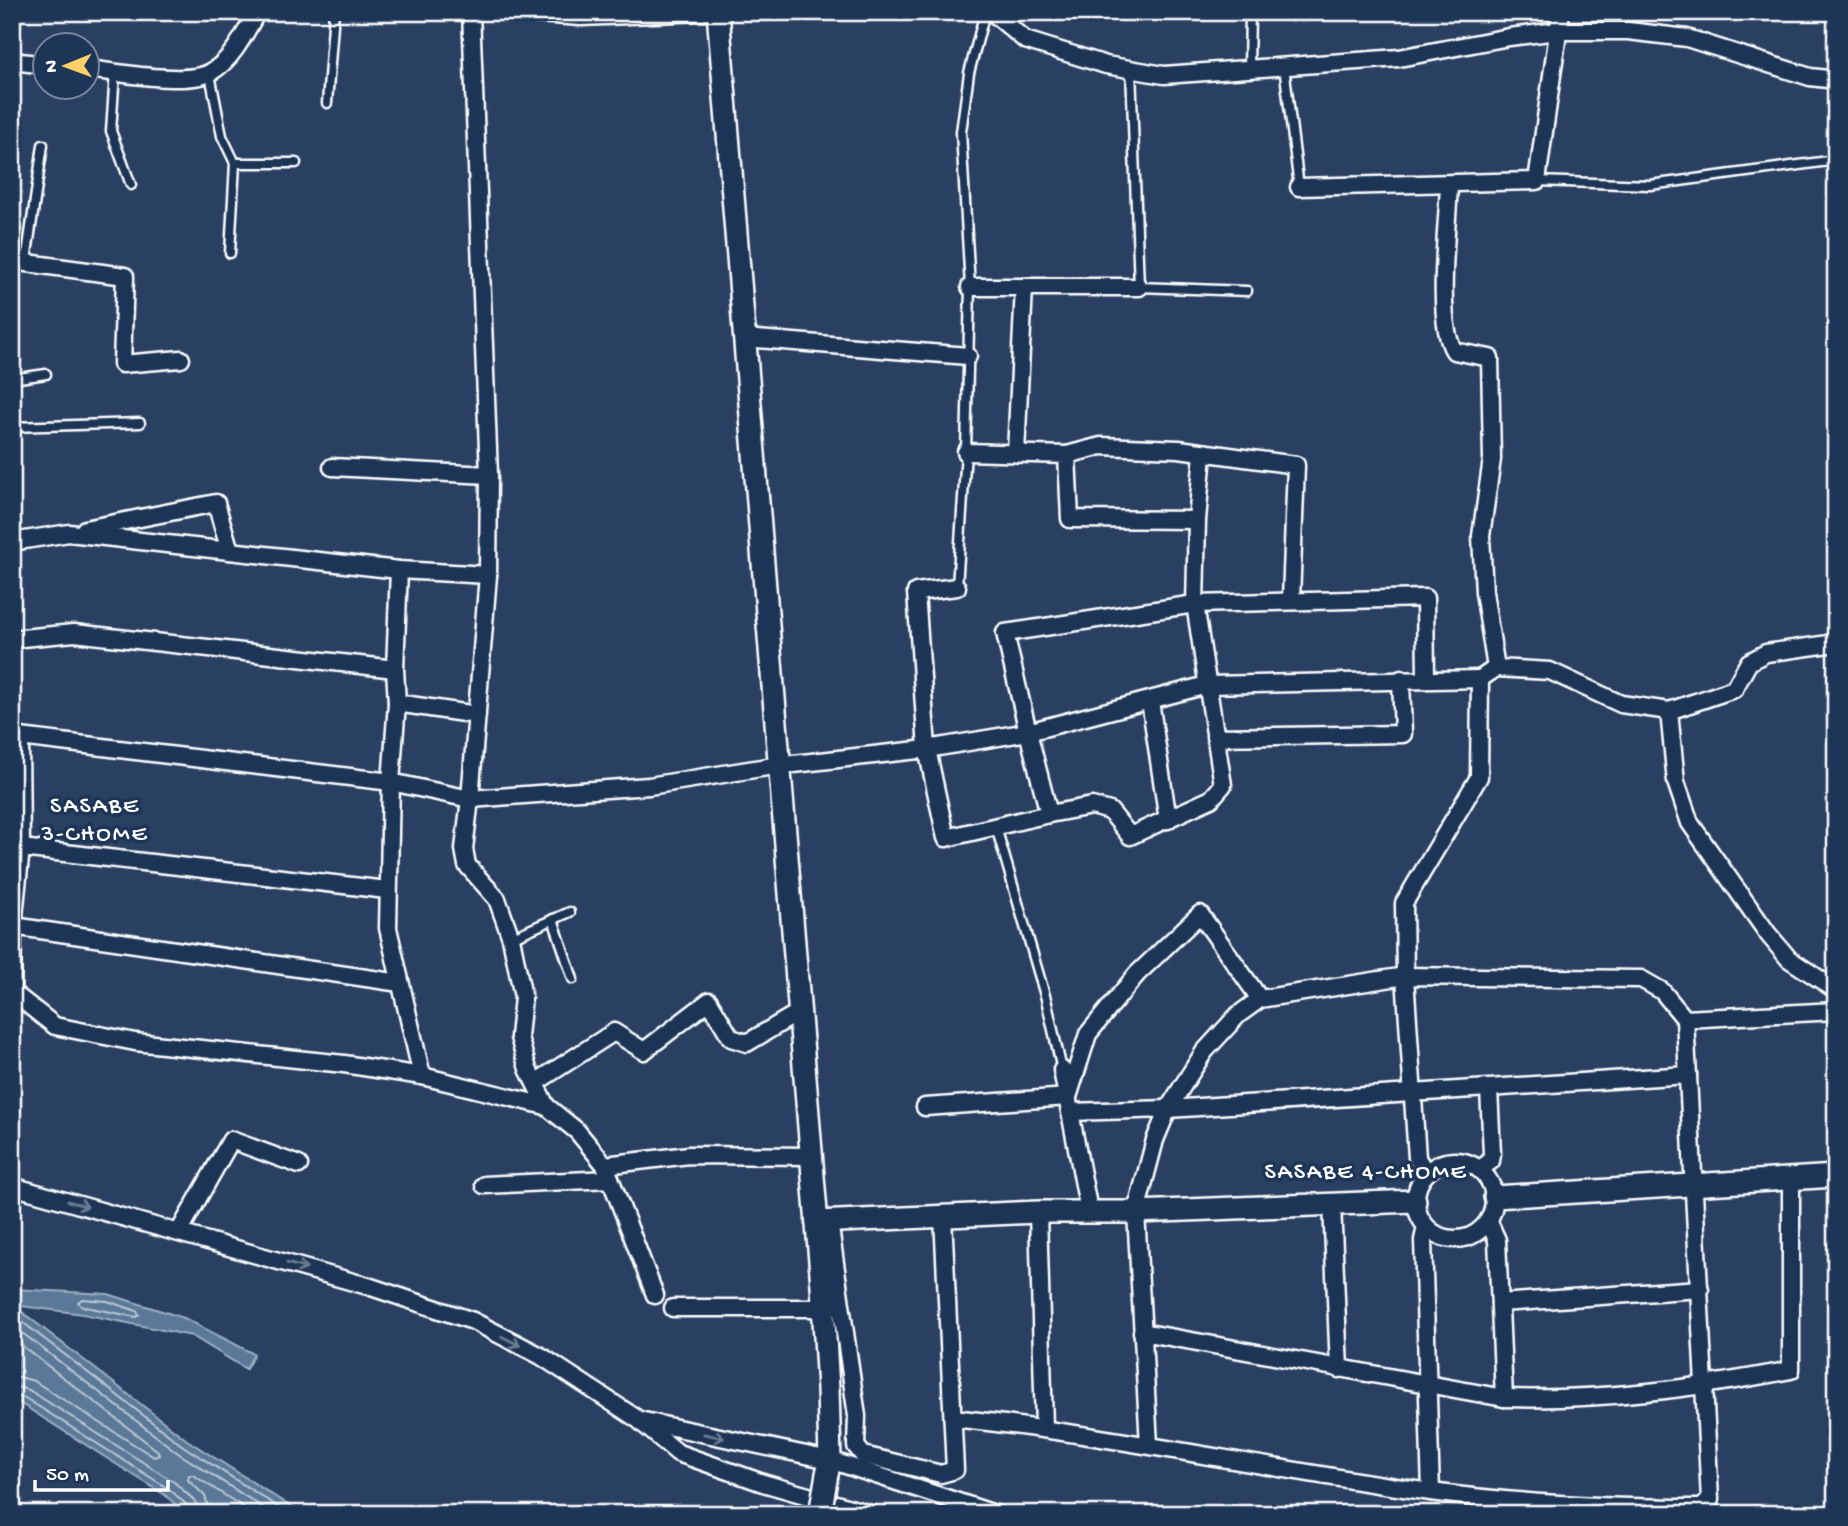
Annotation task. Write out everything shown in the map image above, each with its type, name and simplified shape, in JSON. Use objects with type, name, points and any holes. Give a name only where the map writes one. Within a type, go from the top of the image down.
[{"type":"street","points":[[102,71],[174,79],[210,74],[229,57],[257,12]]},
{"type":"street","points":[[471,12],[489,475],[488,575],[464,849],[467,865],[497,899],[511,938],[523,997],[519,1037],[528,1069],[546,1106]]},
{"type":"street","points":[[509,12],[581,18],[704,12]]},
{"type":"street","points":[[718,12],[812,1156],[857,1416],[856,1447],[863,1455],[942,1474],[955,1470],[943,1216]]},
{"type":"street","points":[[992,12],[1025,40],[1106,65],[1164,75],[1399,58],[1509,37],[1559,31],[1628,31],[1688,38],[1810,77],[1836,80]]},
{"type":"street","points":[[1299,187],[1537,181],[1561,12]]},
{"type":"street","points":[[12,61],[32,63]]},
{"type":"street","points":[[1450,184],[1443,313],[1447,340],[1454,351],[1490,358],[1492,459],[1481,536],[1483,592],[1496,668]]},
{"type":"street","points":[[19,261],[125,276],[122,364],[181,359]]},
{"type":"street","points":[[1016,453],[1024,287]]},
{"type":"street","points":[[970,288],[1139,287]]},
{"type":"street","points":[[744,338],[968,356]]},
{"type":"street","points":[[966,452],[1067,456],[1101,446],[1179,449],[1296,465],[1291,600]]},
{"type":"street","points":[[957,587],[916,592],[927,749],[946,838],[1091,806],[1110,811],[1130,836],[1211,799],[1223,785],[1195,604],[1197,520],[1203,454]]},
{"type":"street","points":[[1067,456],[1070,519],[1197,520]]},
{"type":"street","points":[[332,467],[489,475]]},
{"type":"street","points":[[12,542],[216,503],[230,551]]},
{"type":"street","points":[[69,533],[399,570],[488,575]]},
{"type":"street","points":[[399,570],[395,669],[397,703],[387,890],[388,928],[422,1076]]},
{"type":"street","points":[[1049,814],[1005,632],[1195,604],[1425,598],[1426,678]]},
{"type":"street","points":[[12,639],[74,633],[395,669]]},
{"type":"street","points":[[655,1295],[607,1172],[577,1131],[546,1106],[422,1076],[344,1064],[135,1042],[55,1026],[12,992],[13,926],[21,848],[16,738],[391,782],[470,799],[649,786],[780,766],[927,749],[1028,732],[1207,685],[1426,678],[1480,679],[1496,668],[1550,671],[1621,704],[1669,711],[1734,689],[1749,662],[1766,653],[1836,643]]},
{"type":"street","points":[[1215,737],[1403,734],[1401,679]]},
{"type":"street","points":[[1426,1173],[1417,1158],[1405,976],[1404,903],[1479,777],[1480,679]]},
{"type":"street","points":[[1150,701],[1168,820]]},
{"type":"street","points":[[397,703],[477,715]]},
{"type":"street","points":[[1669,711],[1676,782],[1690,823],[1768,934],[1789,959],[1836,990]]},
{"type":"street","points":[[21,848],[387,890]]},
{"type":"street","points":[[1069,1104],[1088,1034],[1136,974],[1200,914],[1260,999]]},
{"type":"street","points":[[13,926],[400,983]]},
{"type":"street","points":[[953,1418],[1044,1427],[1149,1445],[1431,1492],[1559,1505],[1702,1508],[1710,1500],[1685,1019],[1662,991],[1641,979],[1405,976],[1260,999],[1238,1015],[1204,1052],[1168,1109],[1155,1140],[1136,1212],[1149,1445]]},
{"type":"street","points":[[535,1083],[614,1032],[644,1051],[709,1001],[731,1038],[747,1043],[799,1012]]},
{"type":"street","points":[[1685,1019],[1836,1011]]},
{"type":"street","points":[[1062,1070],[1089,1212]]},
{"type":"street","points":[[925,1107],[1069,1104],[1168,1109],[1688,1075]]},
{"type":"street","points":[[1480,1169],[1490,1161],[1492,1153],[1489,1089]]},
{"type":"street","points":[[178,1232],[231,1140],[299,1165]]},
{"type":"street","points":[[484,1185],[607,1172],[689,1155],[812,1156]]},
{"type":"street","points":[[1446,1162],[1470,1163],[1480,1169],[1488,1177],[1495,1197],[1489,1222],[1470,1237],[1442,1238],[1426,1227],[1415,1201],[1416,1191],[1426,1173],[1435,1165],[1446,1162]]},
{"type":"street","points":[[1495,1197],[1836,1176]]},
{"type":"street","points":[[1142,1332],[1504,1398],[1556,1400],[1706,1387],[1791,1370],[1791,1179]]},
{"type":"street","points":[[12,1186],[370,1287],[473,1321],[541,1356],[639,1420],[678,1453],[763,1483],[871,1514]]},
{"type":"street","points":[[823,1221],[1415,1201]]},
{"type":"street","points":[[1332,1204],[1339,1369]]},
{"type":"street","points":[[1038,1212],[1044,1427]]},
{"type":"street","points":[[820,1514],[828,1467],[823,1221]]},
{"type":"street","points":[[1489,1222],[1497,1240],[1504,1398]]},
{"type":"street","points":[[1426,1227],[1423,1240],[1431,1492]]},
{"type":"street","points":[[1500,1303],[1700,1289]]},
{"type":"street","points":[[673,1308],[823,1308]]},
{"type":"street","points":[[639,1420],[828,1467],[995,1514]]},
{"type":"lane","points":[[327,103],[334,12]]},
{"type":"lane","points":[[957,587],[966,452],[970,288],[961,132],[969,73],[985,12]]},
{"type":"lane","points":[[1249,70],[1251,12]]},
{"type":"lane","points":[[1284,66],[1299,187]]},
{"type":"lane","points":[[1131,69],[1139,287],[1247,291]]},
{"type":"lane","points":[[115,72],[111,131],[131,185]]},
{"type":"lane","points":[[210,74],[222,136],[235,163],[230,253]]},
{"type":"lane","points":[[19,261],[43,145]]},
{"type":"lane","points":[[1537,181],[1650,185],[1836,160]]},
{"type":"lane","points":[[235,163],[296,163]]},
{"type":"lane","points":[[12,379],[46,374]]},
{"type":"lane","points":[[12,426],[140,423]]},
{"type":"lane","points":[[996,827],[1046,999],[1062,1070]]},
{"type":"lane","points":[[511,938],[570,912]]},
{"type":"lane","points":[[553,919],[573,979]]},
{"type":"water","points":[[12,1289],[108,1294],[184,1318],[254,1354],[246,1369],[192,1336],[83,1314],[13,1305],[187,1440],[302,1514],[186,1514],[165,1495],[21,1404],[12,1401]]},
{"type":"district","name":"SASABE 3-CHOME","points":[[95,818]]},
{"type":"district","name":"SASABE 4-CHOME","points":[[1366,1170]]}]
